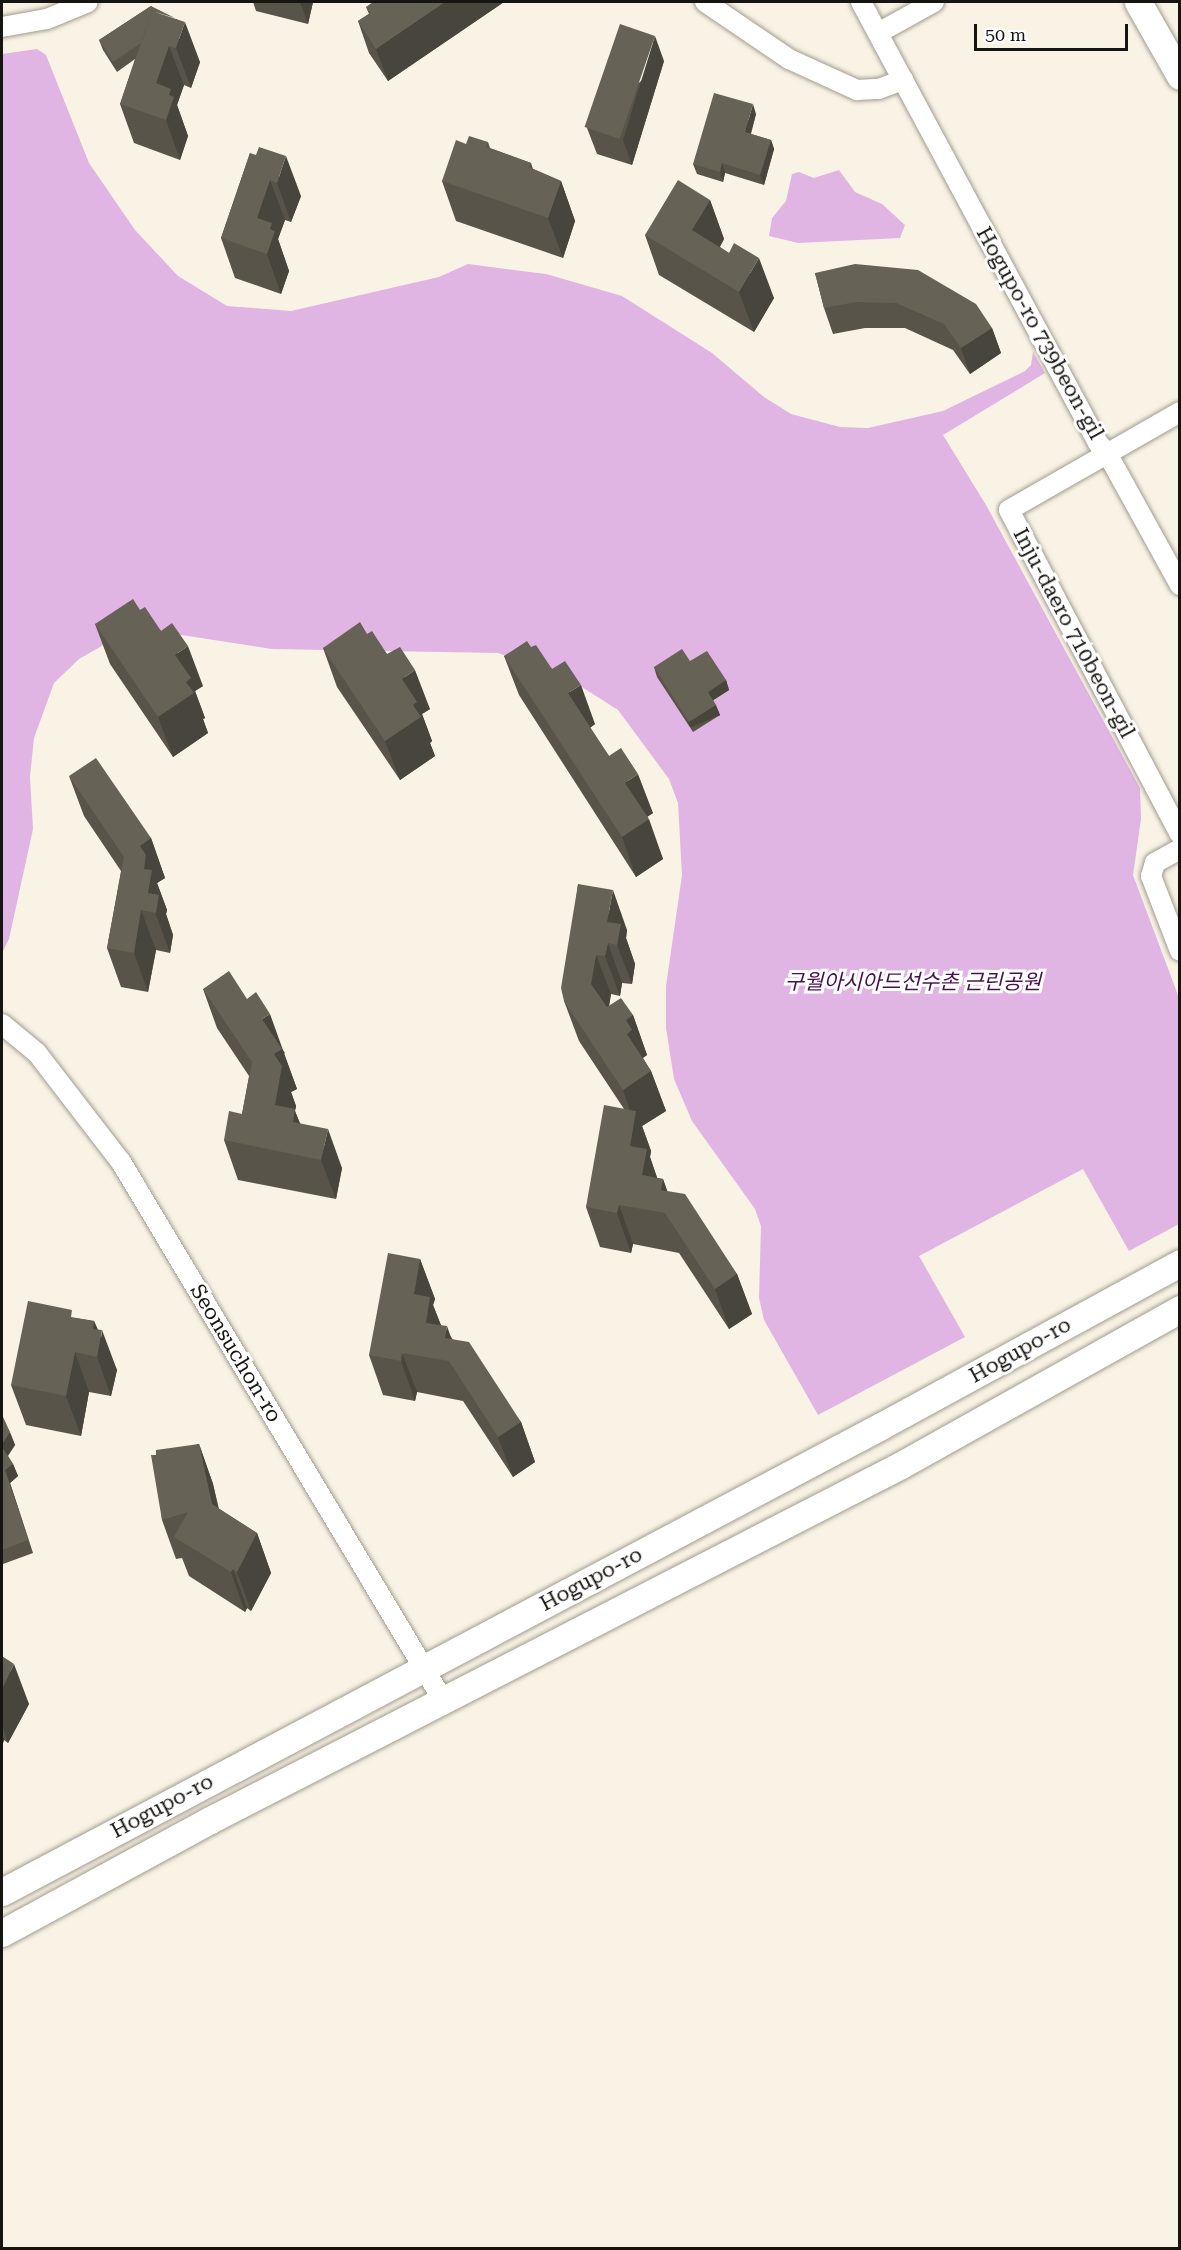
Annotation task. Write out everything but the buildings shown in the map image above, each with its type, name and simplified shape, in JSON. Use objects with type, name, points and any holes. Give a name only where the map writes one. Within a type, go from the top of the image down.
[{"type":"main road","points":[[1138,2],[1179,76]]},
{"type":"main road","name":"Hogupo-ro","points":[[2,1892],[1179,1263]]},
{"type":"main road","name":"Hogupo-ro","points":[[2,1933],[210,1820],[444,1702],[901,1465],[1179,1309]]},
{"type":"street","points":[[2,27],[47,19],[88,2]]},
{"type":"street","points":[[705,2],[789,59],[857,90],[879,89],[903,80]]},
{"type":"street","name":"Hogupo-ro 739beon-gil","points":[[861,2],[1098,443],[1107,453],[1179,585]]},
{"type":"street","points":[[878,33],[934,2]]},
{"type":"street","name":"Inju-daero 710beon-gil","points":[[1179,412],[1009,510],[1179,834]]},
{"type":"street","points":[[1179,849],[1155,863],[1151,876],[1179,951]]},
{"type":"street","name":"Seonsuchon-ro","points":[[2,1024],[37,1053],[121,1161],[444,1702]]},
{"type":"green space","name":"구월아시아드선수촌 근린공원","points":[[37,49],[46,55],[89,163],[135,230],[178,276],[227,306],[291,311],[439,277],[468,264],[546,274],[622,296],[712,353],[764,397],[791,414],[840,427],[868,428],[943,411],[1025,371],[1031,365],[1033,352],[1045,373],[943,435],[986,505],[1140,788],[1141,819],[1133,875],[1179,998],[1179,1224],[1129,1251],[1083,1169],[919,1256],[965,1337],[818,1415],[764,1320],[759,1298],[761,1226],[755,1209],[692,1121],[674,1079],[666,1028],[666,986],[682,875],[678,803],[669,779],[618,710],[566,677],[498,653],[272,649],[143,629],[114,639],[79,659],[54,683],[34,738],[30,777],[33,829],[9,939],[2,953],[2,54]]},
{"type":"green space","points":[[839,170],[855,192],[882,204],[905,225],[900,238],[798,243],[769,236],[772,218],[786,201],[792,174],[799,172],[814,178]]}]
